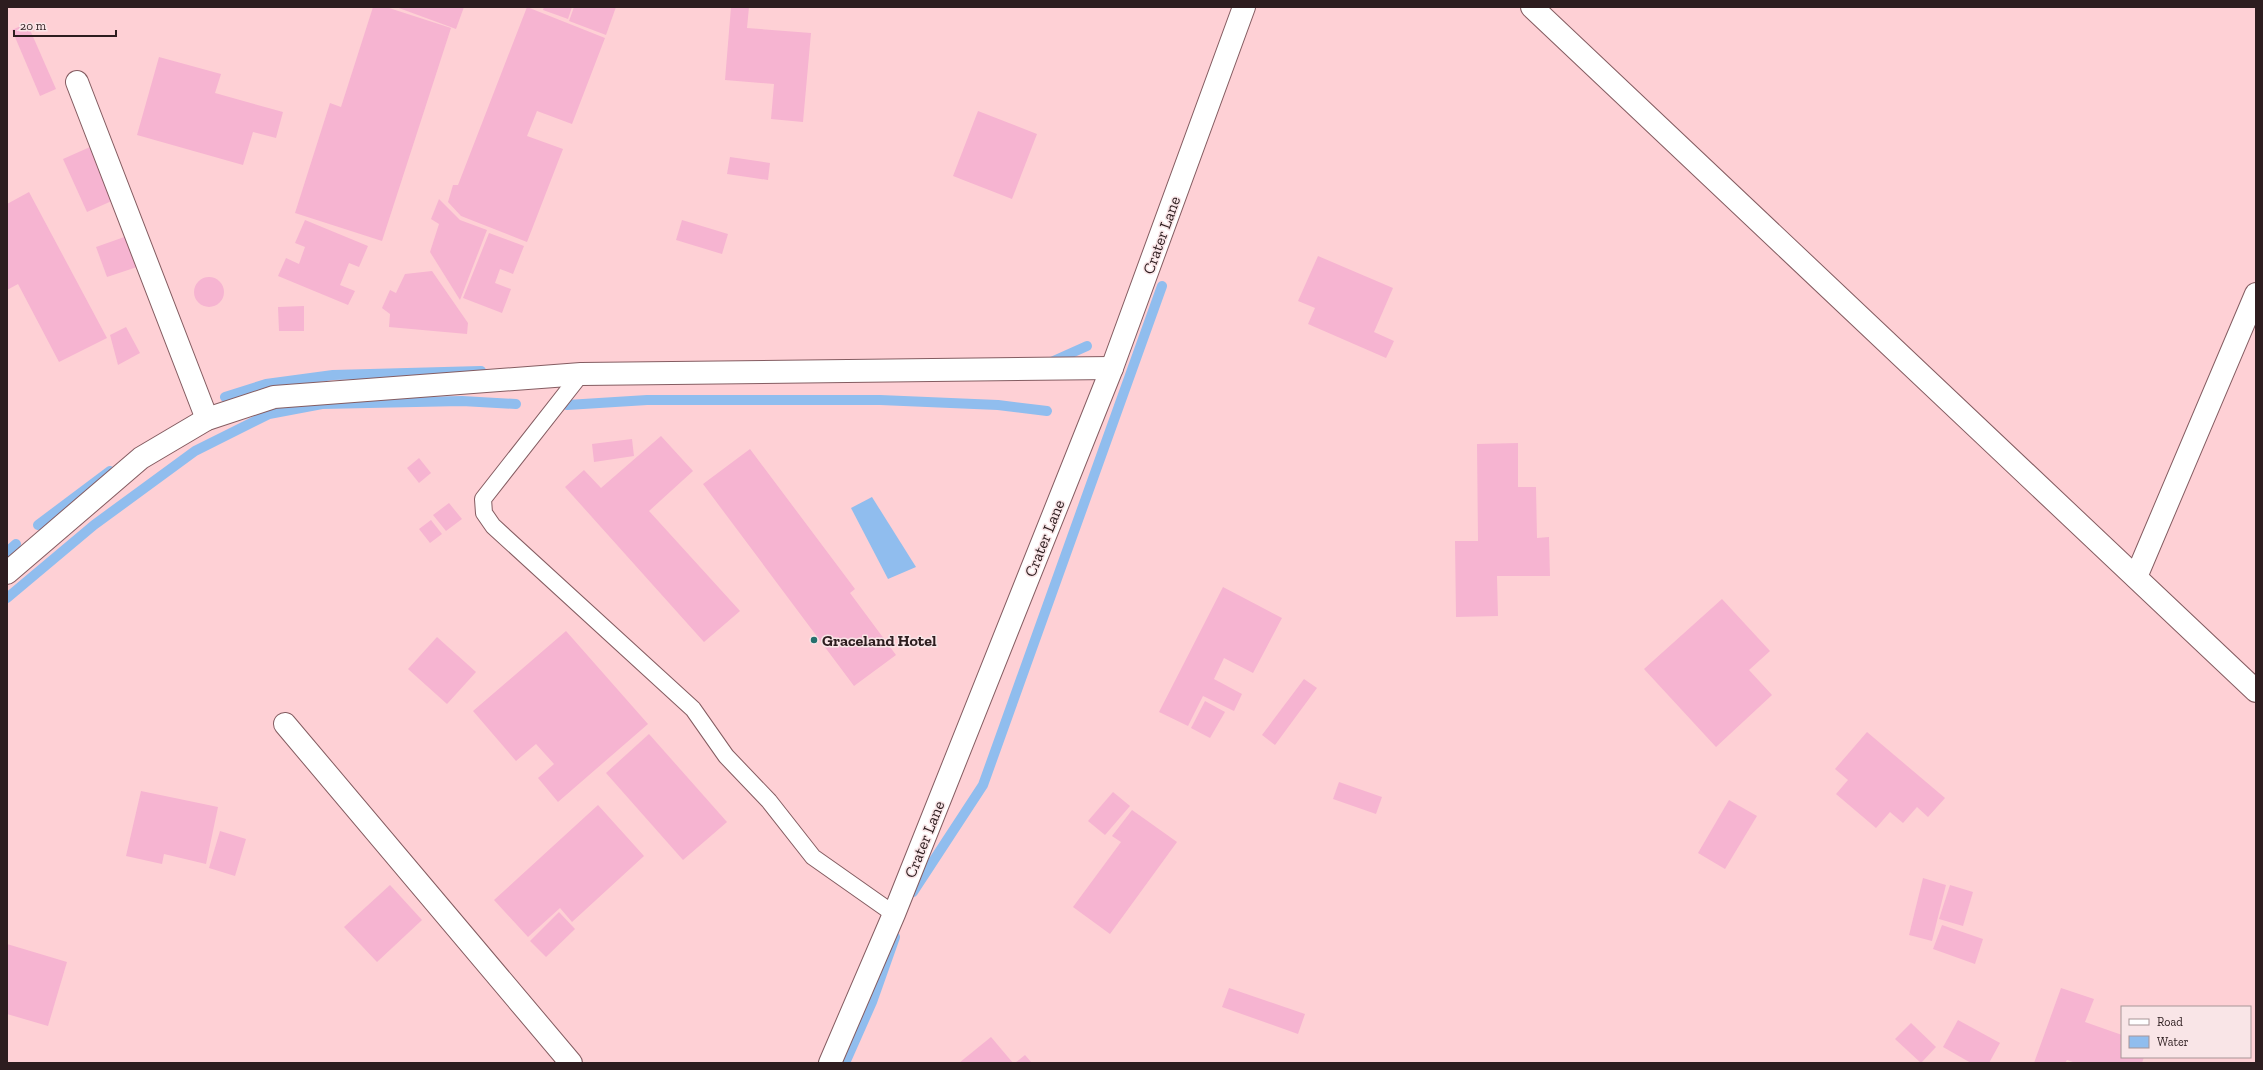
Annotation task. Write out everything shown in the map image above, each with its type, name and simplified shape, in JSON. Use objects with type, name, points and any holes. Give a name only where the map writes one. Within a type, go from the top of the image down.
[{"type":"street","name":"Crater Lane","points":[[830,1063],[894,914],[1112,368],[1244,7]]},
{"type":"street","points":[[1532,7],[2256,691]]},
{"type":"street","points":[[77,82],[208,419]]},
{"type":"street","points":[[2136,577],[2256,294]]},
{"type":"street","points":[[7,573],[141,458],[208,419],[274,397],[581,374],[1112,368]]},
{"type":"street","points":[[285,724],[571,1063]]},
{"type":"lane","points":[[581,374],[483,500],[484,513],[493,526],[693,709],[726,756],[769,801],[813,857],[894,914]]},
{"type":"water","points":[[872,497],[916,567],[888,579],[851,508]]},
{"type":"building","points":[[373,7],[386,7],[451,28],[382,241],[295,213],[330,103],[341,107]]},
{"type":"building","points":[[396,7],[464,7],[456,29]]},
{"type":"building","points":[[527,7],[605,38],[572,124],[537,111],[527,136],[563,149],[527,242],[461,216],[448,202],[453,185],[458,185]]},
{"type":"building","points":[[544,7],[572,7],[568,19],[543,10]]},
{"type":"building","points":[[574,7],[616,7],[606,35],[569,21]]},
{"type":"building","points":[[731,7],[749,7],[747,28],[811,33],[803,122],[771,119],[774,84],[725,80]]},
{"type":"building","points":[[27,23],[56,89],[40,96],[12,30]]},
{"type":"building","points":[[159,57],[221,74],[215,93],[283,112],[276,138],[253,132],[243,165],[137,135]]},
{"type":"building","points":[[978,111],[1037,134],[1012,199],[953,176]]},
{"type":"building","points":[[90,147],[114,200],[87,212],[63,159]]},
{"type":"building","points":[[730,157],[770,163],[768,180],[727,174]]},
{"type":"building","points":[[29,192],[107,338],[59,362],[18,284],[7,290],[7,204]]},
{"type":"building","points":[[439,199],[460,220],[487,230],[460,300],[430,252],[439,224],[431,219]]},
{"type":"building","points":[[305,220],[368,246],[359,267],[349,263],[340,285],[355,291],[348,305],[278,276],[286,258],[299,264],[305,247],[295,243]]},
{"type":"building","points":[[682,220],[728,234],[722,254],[676,240]]},
{"type":"building","points":[[489,233],[524,246],[513,274],[500,269],[495,283],[511,289],[502,313],[463,298]]},
{"type":"building","points":[[130,235],[140,266],[107,277],[96,247]]},
{"type":"building","points":[[1318,256],[1393,288],[1374,332],[1394,341],[1386,358],[1308,324],[1315,308],[1298,301]]},
{"type":"building","points":[[432,271],[468,323],[467,334],[389,327],[390,314],[382,308],[390,290],[396,293],[405,274]]},
{"type":"building","points":[[209,277],[220,281],[224,292],[220,303],[209,307],[198,303],[194,292],[198,281]]},
{"type":"building","points":[[304,306],[304,331],[279,331],[278,307]]},
{"type":"building","points":[[126,327],[140,353],[118,365],[110,335]]},
{"type":"building","points":[[661,436],[693,471],[649,511],[740,611],[704,642],[565,487],[584,470],[601,488]]},
{"type":"building","points":[[632,439],[634,456],[594,462],[592,444]]},
{"type":"building","points":[[1518,443],[1518,487],[1536,487],[1537,538],[1549,537],[1550,576],[1497,576],[1498,616],[1456,617],[1455,541],[1478,541],[1477,444]]},
{"type":"building","points":[[750,449],[855,589],[850,593],[896,655],[854,686],[703,484]]},
{"type":"building","points":[[419,458],[431,473],[419,483],[407,468]]},
{"type":"building","points":[[449,503],[462,519],[446,531],[433,515]]},
{"type":"building","points":[[431,520],[442,534],[430,543],[419,529]]},
{"type":"building","points":[[1223,587],[1282,618],[1253,673],[1224,658],[1214,679],[1242,694],[1234,711],[1203,696],[1188,726],[1159,712]]},
{"type":"building","points":[[1722,599],[1770,651],[1749,670],[1772,695],[1716,747],[1644,669]]},
{"type":"building","points":[[566,631],[648,724],[558,802],[538,778],[554,764],[536,744],[516,761],[473,711]]},
{"type":"building","points":[[437,637],[476,672],[447,704],[408,669]]},
{"type":"building","points":[[1304,679],[1317,688],[1275,745],[1262,735]]},
{"type":"building","points":[[1205,701],[1225,712],[1210,738],[1191,728]]},
{"type":"building","points":[[1867,732],[1945,798],[1928,817],[1917,807],[1903,823],[1890,812],[1876,828],[1836,794],[1848,780],[1835,769]]},
{"type":"building","points":[[649,734],[727,822],[683,860],[606,773]]},
{"type":"building","points":[[1339,782],[1382,797],[1376,814],[1333,799]]},
{"type":"building","points":[[141,791],[218,807],[206,864],[164,854],[162,864],[126,856]]},
{"type":"building","points":[[1113,792],[1130,806],[1105,835],[1088,821]]},
{"type":"building","points":[[1729,800],[1757,816],[1725,869],[1698,853]]},
{"type":"building","points":[[598,805],[644,856],[572,922],[560,908],[528,937],[494,900]]},
{"type":"building","points":[[1132,810],[1177,842],[1110,934],[1073,907],[1121,842],[1112,836]]},
{"type":"building","points":[[220,831],[246,839],[235,876],[209,868]]},
{"type":"building","points":[[1923,878],[1946,885],[1932,941],[1909,935]]},
{"type":"building","points":[[390,885],[422,920],[377,962],[344,927]]},
{"type":"building","points":[[1950,885],[1973,892],[1963,926],[1939,919]]},
{"type":"building","points":[[559,912],[575,929],[546,957],[530,941]]},
{"type":"building","points":[[1942,925],[1983,939],[1975,964],[1933,949]]},
{"type":"building","points":[[7,944],[67,962],[48,1026],[7,1014]]},
{"type":"building","points":[[1229,988],[1305,1014],[1298,1034],[1222,1007]]},
{"type":"building","points":[[2061,988],[2094,999],[2085,1022],[2121,1035],[2121,1058],[2144,1058],[2142,1063],[2076,1063],[2067,1060],[2065,1063],[2034,1063]]},
{"type":"building","points":[[1958,1020],[2000,1043],[1989,1063],[1971,1063],[1943,1047]]},
{"type":"building","points":[[1911,1023],[1936,1047],[1921,1063],[1895,1039]]},
{"type":"building","points":[[991,1037],[1013,1063],[959,1063]]},
{"type":"building","points":[[1025,1055],[1032,1063],[1015,1063]]},
{"type":"waterway","points":[[913,892],[983,785],[1162,286]]},
{"type":"waterway","points":[[1049,363],[1087,346]]},
{"type":"waterway","points":[[225,397],[266,384],[333,375],[481,371]]},
{"type":"waterway","points":[[567,405],[647,400],[880,400],[998,405],[1047,411]]},
{"type":"waterway","points":[[7,598],[94,525],[195,451],[269,414],[322,404],[462,401],[516,404]]},
{"type":"waterway","points":[[38,525],[110,471]]},
{"type":"waterway","points":[[7,552],[16,544]]},
{"type":"waterway","points":[[845,1063],[872,1002],[895,937]]},
{"type":"place","name":"Graceland Hotel","points":[[814,640]]}]
